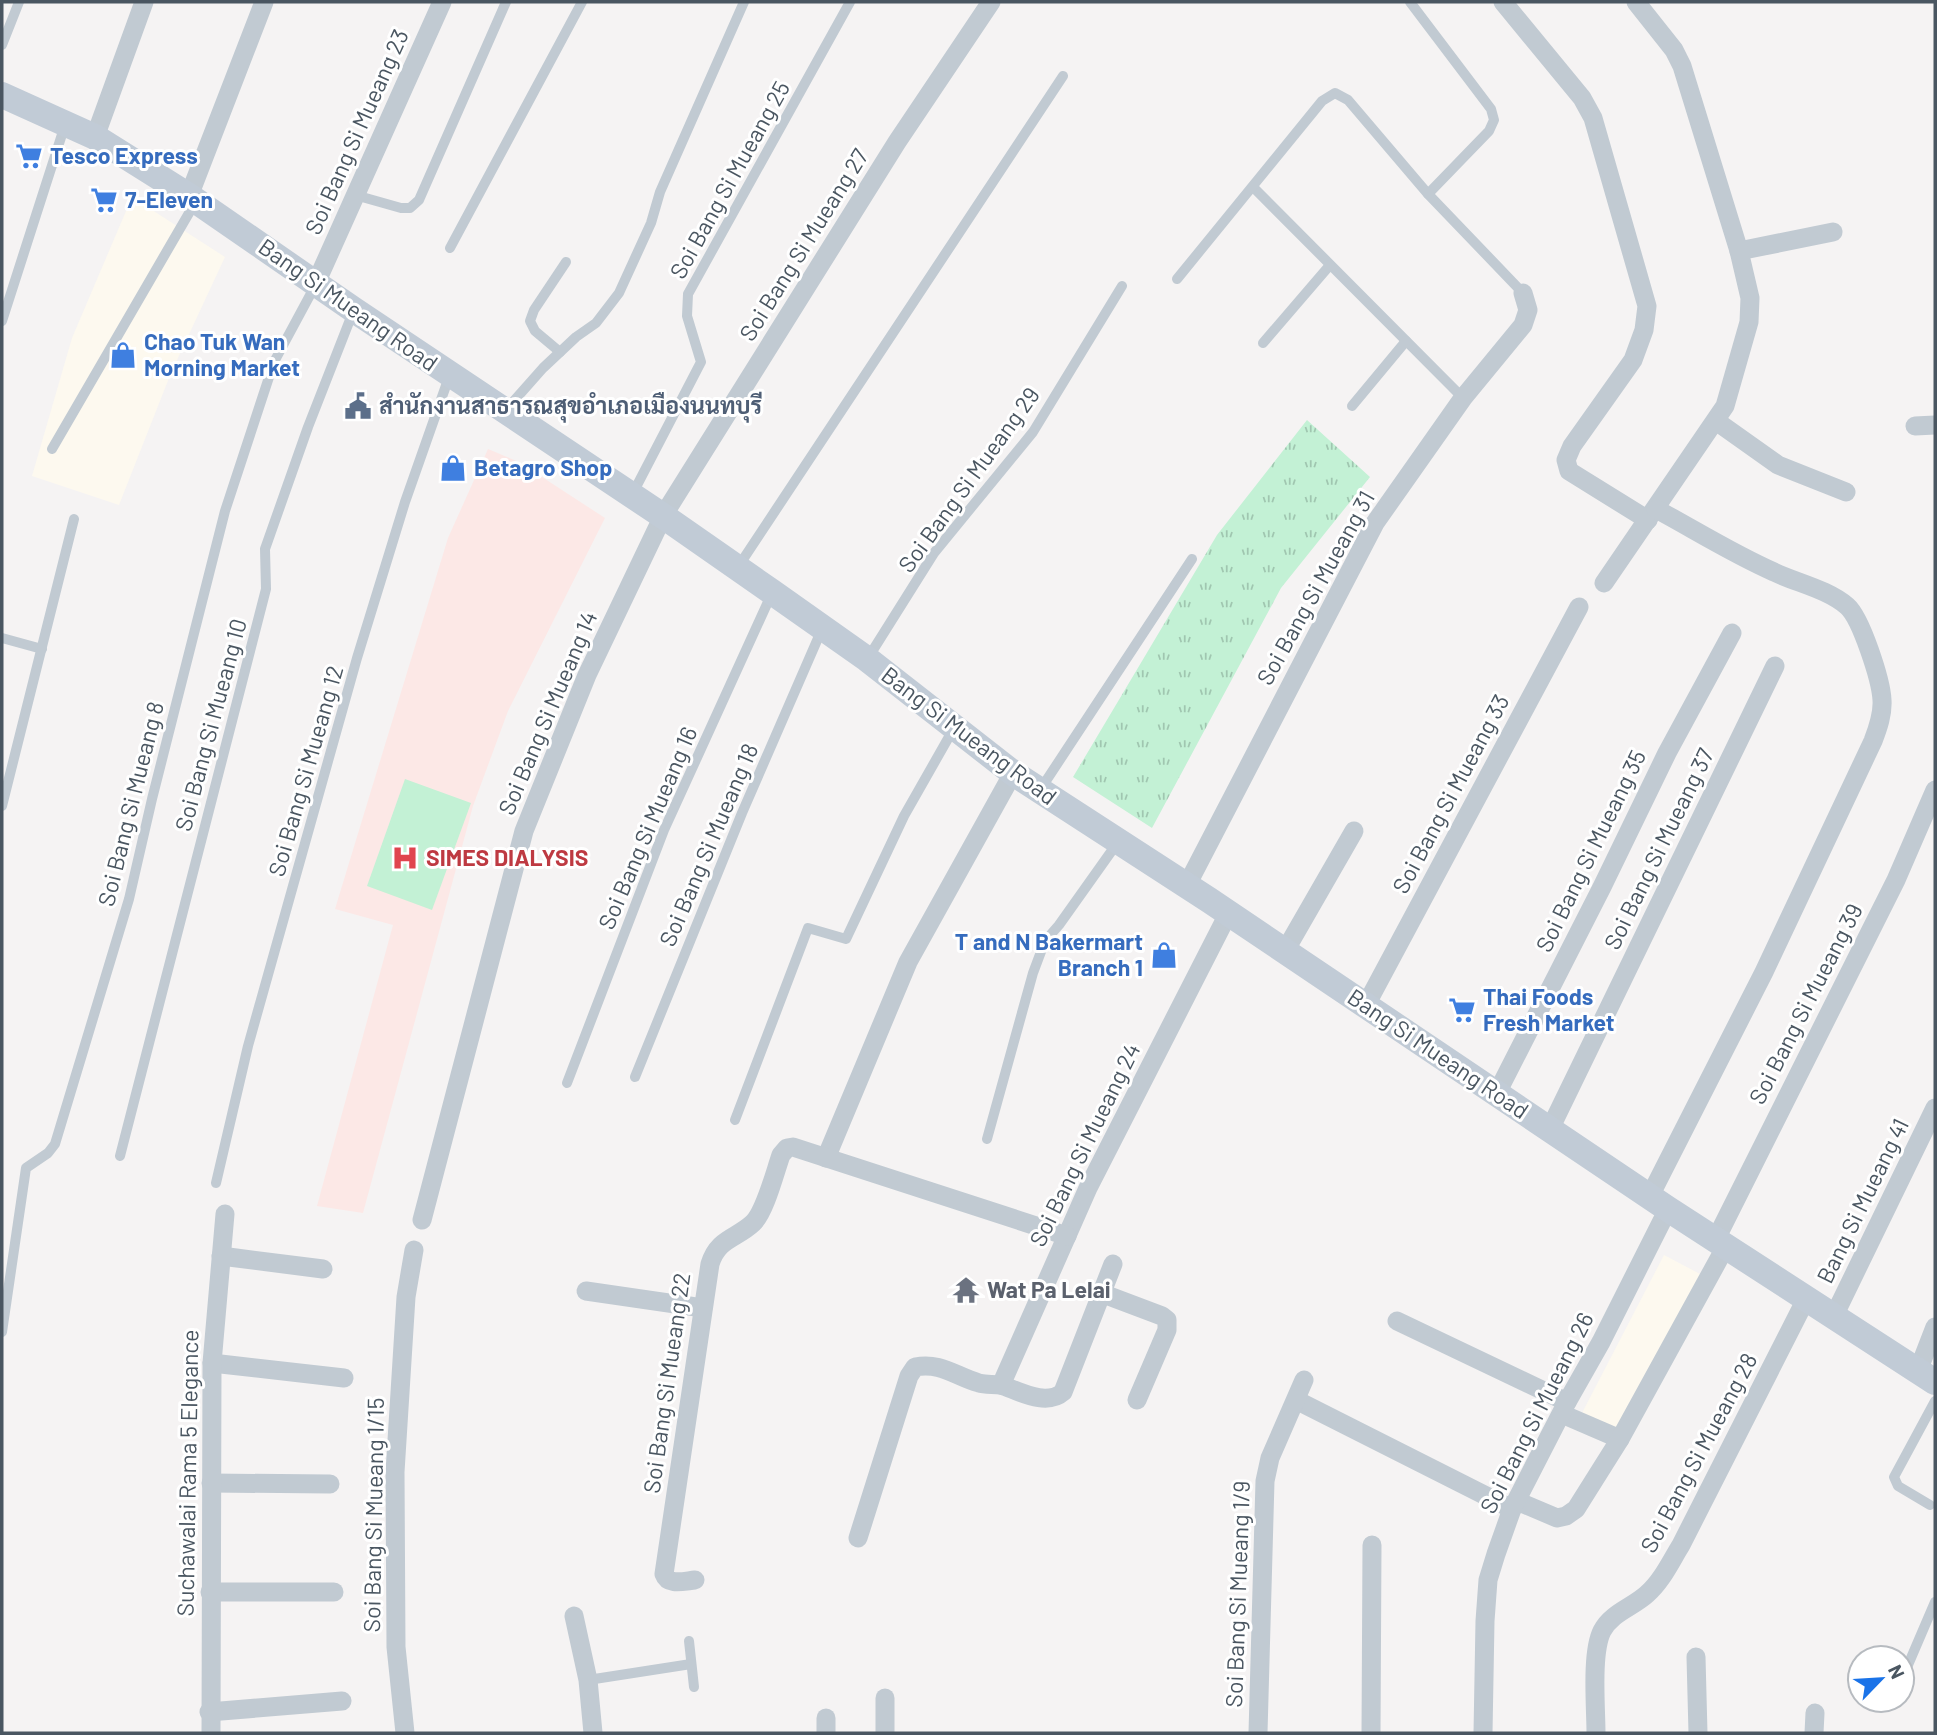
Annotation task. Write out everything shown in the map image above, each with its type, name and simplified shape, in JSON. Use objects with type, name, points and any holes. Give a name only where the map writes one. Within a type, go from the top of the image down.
[{"type":"street","points":[[95,137],[144,2]]},
{"type":"street","points":[[192,198],[264,2]]},
{"type":"street","name":"Soi Bang Si Mueang 23","points":[[316,283],[442,2]]},
{"type":"street","name":"Soi Bang Si Mueang 27","points":[[663,516],[897,142],[991,2]]},
{"type":"street","name":"Soi Bang Si Mueang 26","points":[[1483,1733],[1488,1580],[1515,1505],[1601,1342],[1659,1203],[1867,753],[1881,719],[1882,698],[1869,646],[1856,617],[1846,606],[1831,596],[1773,572],[1569,471],[1566,460],[1572,446],[1633,360],[1644,331],[1647,306],[1593,118],[1582,98],[1503,2]]},
{"type":"street","points":[[1604,583],[1725,406],[1749,322],[1750,298],[1739,251],[1682,66],[1674,50],[1636,2]]},
{"type":"street","name":"Bang Si Mueang Road","points":[[2,95],[95,137],[192,198],[772,592],[867,659],[1013,773],[1285,951],[1659,1203],[1927,1376]]},
{"type":"street","points":[[1739,251],[1833,232]]},
{"type":"street","name":"Soi Bang Si Mueang 31","points":[[1186,887],[1375,523],[1463,398],[1523,325],[1528,310],[1523,293]]},
{"type":"street","points":[[1716,421],[1778,465],[1846,492]]},
{"type":"street","points":[[1915,426],[1935,425]]},
{"type":"street","name":"Soi Bang Si Mueang 14","points":[[422,1220],[524,831],[587,675],[663,516]]},
{"type":"street","name":"Soi Bang Si Mueang 33","points":[[1366,1005],[1579,607]]},
{"type":"street","name":"Soi Bang Si Mueang 35","points":[[1497,1093],[1667,753],[1732,633]]},
{"type":"street","name":"Soi Bang Si Mueang 37","points":[[1550,1129],[1775,666]]},
{"type":"street","points":[[826,1158],[908,962],[1013,773]]},
{"type":"street","name":"Soi Bang Si Mueang 39","points":[[1515,1505],[1557,1518],[1566,1516],[1576,1509],[1620,1439],[1721,1242],[1896,880],[1935,790]]},
{"type":"street","points":[[1285,951],[1354,831]]},
{"type":"street","name":"Soi Bang Si Mueang 24","points":[[1001,1385],[1088,1188],[1228,914]]},
{"type":"street","name":"Bang Si Mueang 41","points":[[1834,1316],[1935,1108]]},
{"type":"street","name":"Soi Bang Si Mueang 22","points":[[695,1580],[671,1582],[664,1574],[710,1264],[713,1252],[719,1245],[754,1222],[761,1211],[781,1155],[787,1148],[793,1147],[1067,1236]]},
{"type":"street","name":"Suchawalai Rama 5 Elegance","points":[[211,1733],[212,1363],[225,1214]]},
{"type":"street","name":"Soi Bang Si Mueang 1/15","points":[[405,1733],[396,1647],[395,1472],[406,1297],[414,1251]]},
{"type":"street","points":[[221,1256],[323,1269]]},
{"type":"street","points":[[858,1538],[909,1376],[915,1367],[939,1366],[981,1384],[1001,1385],[1045,1399],[1056,1398],[1063,1392],[1113,1264]]},
{"type":"street","points":[[586,1291],[703,1307]]},
{"type":"street","points":[[1101,1293],[1167,1320],[1167,1330],[1137,1400]]},
{"type":"street","name":"Soi Bang Si Mueang 28","points":[[1596,1733],[1596,1650],[1602,1630],[1613,1617],[1649,1593],[1661,1578],[1681,1545],[1806,1299]]},
{"type":"street","points":[[1397,1321],[1620,1439]]},
{"type":"street","points":[[1927,1376],[1935,1327]]},
{"type":"street","points":[[212,1363],[344,1378]]},
{"type":"street","name":"Soi Bang Si Mueang 1/9","points":[[1258,1733],[1265,1481],[1270,1458],[1304,1380]]},
{"type":"street","points":[[1296,1400],[1515,1505]]},
{"type":"street","points":[[211,1483],[330,1484]]},
{"type":"street","points":[[1371,1733],[1372,1545]]},
{"type":"street","points":[[210,1592],[334,1592]]},
{"type":"street","points":[[574,1616],[589,1680],[593,1733]]},
{"type":"street","points":[[1696,1657],[1698,1733]]},
{"type":"street","points":[[885,1698],[886,1733]]},
{"type":"street","points":[[209,1712],[342,1701]]},
{"type":"street","points":[[1814,1733],[1815,1713]]},
{"type":"lane","points":[[2,45],[19,2]]},
{"type":"lane","points":[[355,195],[401,208],[410,208],[419,200],[506,2]]},
{"type":"lane","points":[[450,248],[582,2]]},
{"type":"lane","points":[[505,411],[543,368],[576,337],[596,323],[618,293],[651,223],[660,191],[744,2]]},
{"type":"lane","name":"Soi Bang Si Mueang 25","points":[[632,495],[701,362],[687,316],[688,294],[850,2]]},
{"type":"lane","points":[[1410,2],[1491,109],[1494,120],[1489,131],[1428,194]]},
{"type":"lane","points":[[737,568],[1063,76]]},
{"type":"lane","points":[[1177,279],[1322,100],[1335,93],[1348,100],[1428,194],[1523,293]]},
{"type":"lane","points":[[2,321],[65,124]]},
{"type":"lane","points":[[1254,187],[1463,398]]},
{"type":"lane","points":[[52,449],[192,198]]},
{"type":"lane","points":[[560,352],[535,331],[530,321],[534,310],[566,262]]},
{"type":"lane","points":[[1262,343],[1330,265]]},
{"type":"lane","points":[[2,277],[14,281]]},
{"type":"lane","name":"Soi Bang Si Mueang 8","points":[[2,1332],[26,1167],[48,1153],[55,1144],[129,899],[225,512],[274,362],[316,283]]},
{"type":"lane","name":"Soi Bang Si Mueang 29","points":[[867,659],[934,554],[1033,432],[1122,286]]},
{"type":"lane","name":"Soi Bang Si Mueang 10","points":[[120,1156],[266,589],[265,549],[354,310]]},
{"type":"lane","points":[[1352,406],[1406,341]]},
{"type":"lane","name":"Soi Bang Si Mueang 12","points":[[216,1184],[248,1046],[357,658],[405,502],[450,375]]},
{"type":"lane","points":[[2,806],[74,519]]},
{"type":"lane","points":[[1040,791],[1192,559]]},
{"type":"lane","name":"Soi Bang Si Mueang 16","points":[[567,1083],[664,830],[772,592]]},
{"type":"lane","name":"Soi Bang Si Mueang 18","points":[[635,1077],[742,813],[822,628]]},
{"type":"lane","points":[[2,638],[42,649]]},
{"type":"lane","points":[[735,1120],[808,928],[846,939],[904,816],[954,727]]},
{"type":"lane","points":[[987,1139],[1033,974],[1045,941],[1118,842]]},
{"type":"lane","points":[[1930,1505],[1898,1486],[1894,1477],[1935,1401]]},
{"type":"lane","points":[[1916,1646],[1935,1602]]},
{"type":"lane","points":[[689,1641],[694,1686]]},
{"type":"lane","points":[[589,1680],[691,1664]]},
{"type":"shaded area","name":"Chao Tuk Wan Morning Market","points":[[132,197],[225,257],[171,373],[119,505],[32,476],[72,338]]},
{"type":"shaded area","name":"SIMES DIALYSIS","points":[[488,449],[519,462],[605,518],[508,711],[473,806],[363,1213],[317,1206],[393,925],[335,909],[448,538]]},
{"type":"shaded area","points":[[1664,1255],[1700,1274],[1618,1431],[1582,1413]]},
{"type":"green space","points":[[1307,420],[1370,477],[1281,588],[1152,828],[1073,777],[1217,535]]},
{"type":"green space","points":[[405,779],[471,803],[432,910],[367,886]]},
{"type":"place","name":"Tesco Express","points":[[29,156]]},
{"type":"place","name":"7-Eleven","points":[[104,200]]},
{"type":"place","name":"Chao Tuk Wan Morning Market","points":[[123,355]]},
{"type":"place","name":"สำนักงานสาธารณสุขอำเภอเมืองนนทบุรี","points":[[358,406]]},
{"type":"place","name":"Betagro Shop","points":[[453,468]]},
{"type":"place","name":"SIMES DIALYSIS","points":[[405,858]]},
{"type":"place","name":"T and N Bakermart Branch 1","points":[[1164,955]]},
{"type":"place","name":"Thai Foods Fresh Market","points":[[1462,1010]]},
{"type":"place","name":"Wat Pa Lelai","points":[[966,1290]]}]
